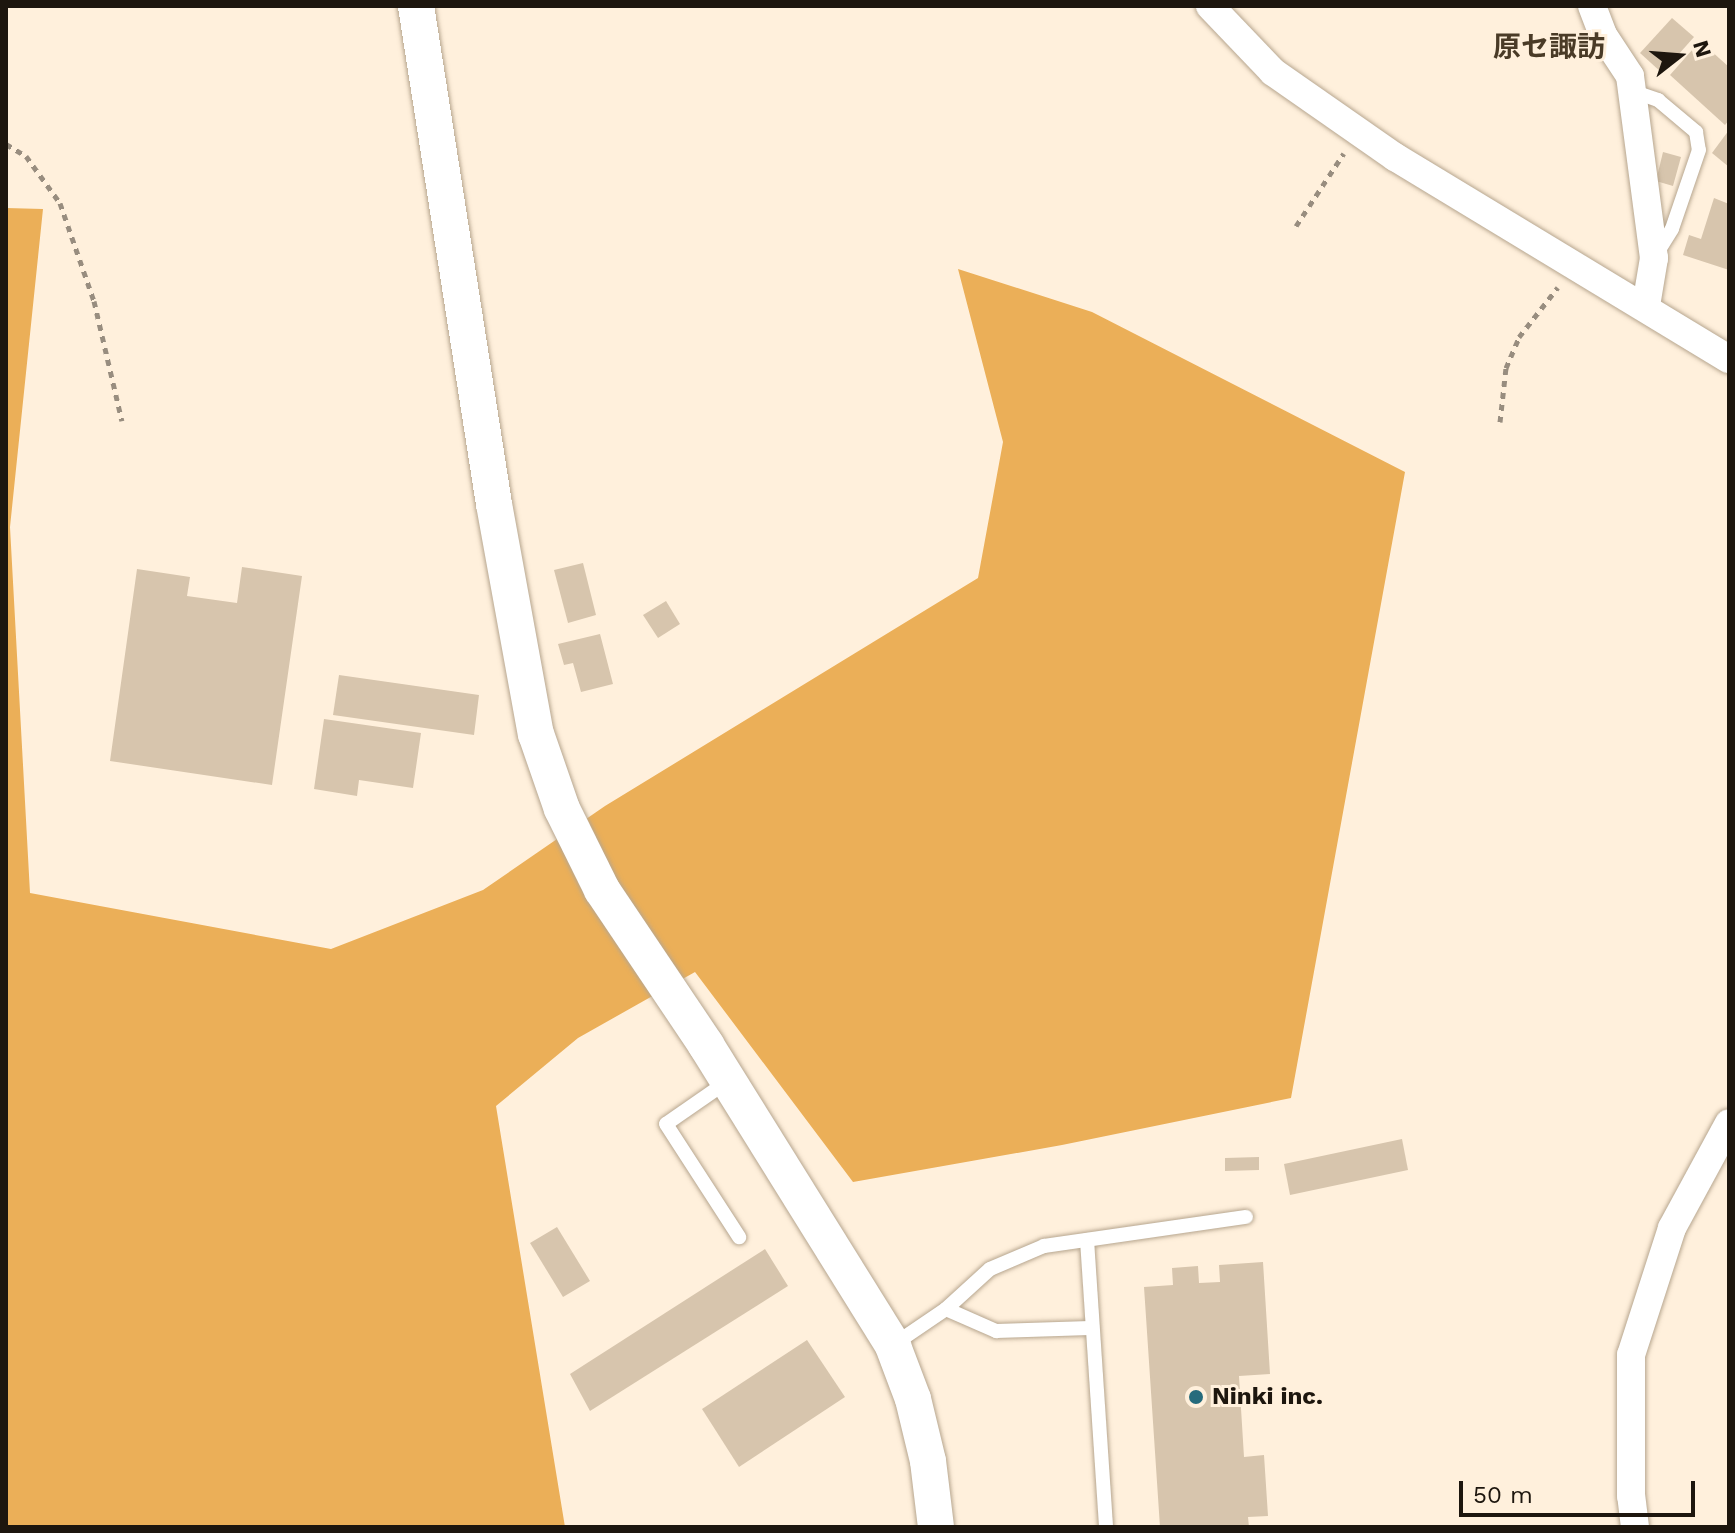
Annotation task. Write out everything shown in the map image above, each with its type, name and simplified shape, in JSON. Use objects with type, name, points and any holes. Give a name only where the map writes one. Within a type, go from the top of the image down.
[{"type":"street","points":[[416,6],[489,474],[536,734],[562,809],[602,890],[728,1080],[893,1346],[913,1399],[928,1461],[936,1527]]},
{"type":"street","points":[[1210,6],[1273,72],[1395,157],[1729,359]]},
{"type":"street","points":[[1592,6],[1603,35],[1630,76],[1654,258],[1646,306]]},
{"type":"street","points":[[1635,1527],[1631,1496],[1631,1355],[1672,1228],[1729,1123]]},
{"type":"lane","points":[[1632,91],[1658,100],[1689,124],[1696,132],[1698,141],[1699,150],[1672,229],[1654,258]]},
{"type":"lane","points":[[728,1080],[666,1124],[739,1237]]},
{"type":"lane","points":[[893,1346],[946,1309],[990,1269],[1044,1246],[1246,1217]]},
{"type":"lane","points":[[1087,1240],[1090,1328],[1106,1527]]},
{"type":"lane","points":[[946,1309],[996,1331],[1090,1328]]},
{"type":"path","points":[[1296,226],[1358,131]]},
{"type":"path","points":[[6,144],[26,156],[60,203],[94,301],[122,421]]},
{"type":"path","points":[[1500,422],[1506,368],[1519,337],[1550,300],[1573,262]]},
{"type":"shaded area","points":[[6,208],[43,209],[10,527],[30,893],[331,949],[483,890],[605,806],[978,578],[1003,442],[958,269],[1092,312],[1405,472],[1291,1098],[1062,1145],[853,1182],[695,972],[578,1038],[496,1106],[565,1527],[6,1527]]},
{"type":"building","points":[[1672,18],[1694,37],[1662,73],[1640,53]]},
{"type":"building","points":[[1700,41],[1729,67],[1729,120],[1725,125],[1670,75]]},
{"type":"building","points":[[1729,130],[1729,167],[1712,153]]},
{"type":"building","points":[[1663,152],[1681,157],[1673,186],[1656,181]]},
{"type":"building","points":[[1714,198],[1729,204],[1729,270],[1683,255],[1689,235],[1701,239]]},
{"type":"building","points":[[583,563],[596,615],[568,623],[554,570]]},
{"type":"building","points":[[242,567],[302,576],[272,785],[110,761],[137,569],[190,577],[187,596],[237,603]]},
{"type":"building","points":[[666,601],[680,624],[658,638],[643,615]]},
{"type":"building","points":[[600,634],[613,684],[581,692],[573,663],[564,665],[558,644]]},
{"type":"building","points":[[339,675],[479,695],[474,735],[333,715]]},
{"type":"building","points":[[324,719],[421,733],[413,788],[359,780],[357,796],[314,789]]},
{"type":"building","points":[[1402,1139],[1408,1170],[1290,1195],[1284,1164]]},
{"type":"building","points":[[1259,1157],[1259,1170],[1225,1171],[1225,1158]]},
{"type":"building","points":[[557,1227],[590,1281],[563,1297],[530,1243]]},
{"type":"building","points":[[765,1249],[788,1286],[590,1411],[570,1374]]},
{"type":"building","name":"Ninki inc.","points":[[1263,1262],[1270,1374],[1239,1376],[1244,1457],[1264,1455],[1268,1516],[1248,1517],[1249,1527],[1160,1527],[1144,1287],[1173,1285],[1172,1268],[1198,1266],[1199,1283],[1220,1282],[1219,1265]]},
{"type":"building","points":[[807,1340],[845,1397],[739,1467],[702,1409]]},
{"type":"place","name":"Ninki inc.","points":[[1196,1397]]},
{"type":"district","name":"原セ諏訪","points":[[1549,47]]}]
